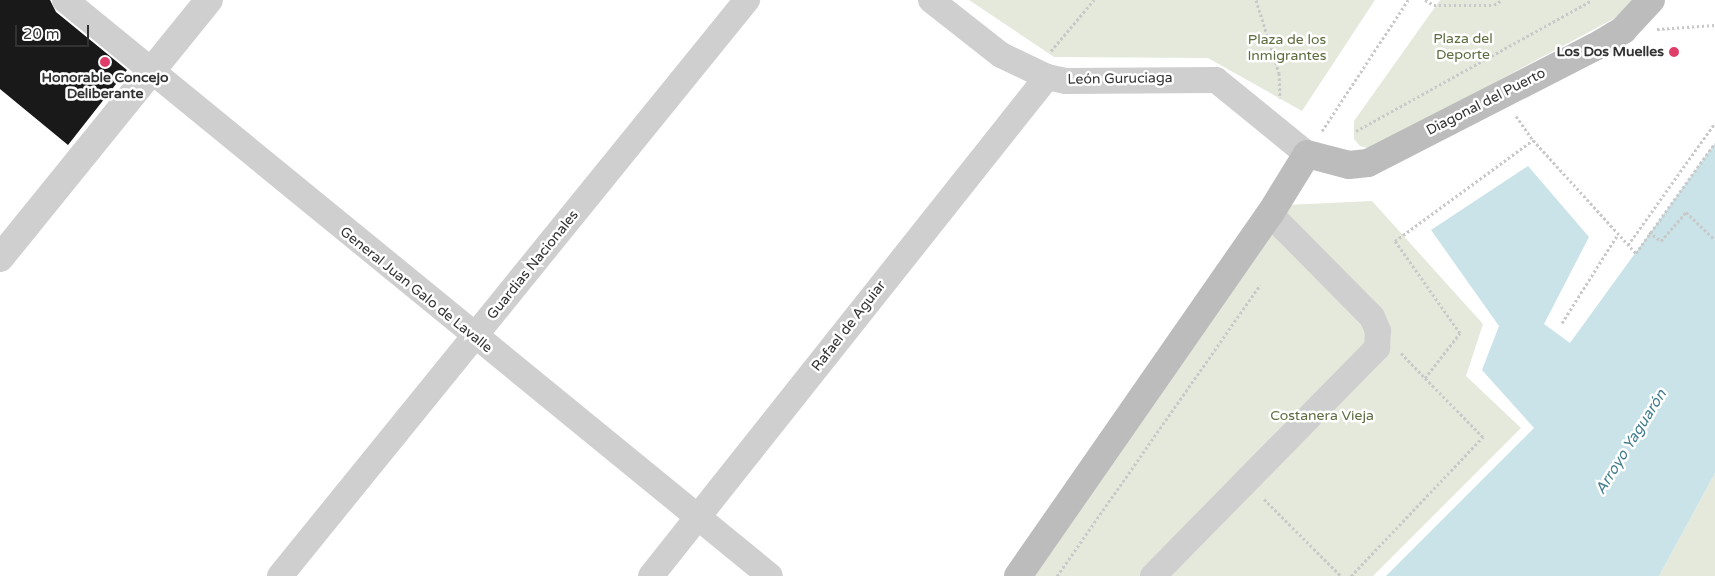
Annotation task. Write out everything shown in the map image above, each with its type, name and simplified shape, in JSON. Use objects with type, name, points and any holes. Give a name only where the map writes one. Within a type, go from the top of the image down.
[{"type":"main road","name":"Diagonal del Puerto","points":[[1307,154],[1349,165],[1368,163],[1594,47],[1623,30],[1651,0]]},
{"type":"main road","points":[[1018,576],[1270,214],[1307,154]]},
{"type":"street","name":"General Juan Galo de Lavalle","points":[[65,0],[474,338],[770,576]]},
{"type":"street","points":[[0,258],[209,0]]},
{"type":"street","name":"Guardias Nacionales","points":[[280,576],[748,0]]},
{"type":"street","name":"León Guruciaga","points":[[931,0],[1001,55],[1041,74],[1066,81],[1216,80],[1282,136],[1307,154]]},
{"type":"street","name":"Rafael de Aguiar","points":[[651,576],[1041,74]]},
{"type":"street","points":[[1153,576],[1376,348],[1378,331],[1372,317],[1270,214]]},
{"type":"path","points":[[1041,74],[1094,0]]},
{"type":"path","points":[[1256,0],[1279,73],[1282,136]]},
{"type":"path","points":[[1307,154],[1408,0]]},
{"type":"path","points":[[1425,0],[1434,5],[1494,5],[1502,0]]},
{"type":"path","points":[[1356,131],[1592,0]]},
{"type":"path","points":[[1656,28],[1661,32],[1715,25]]},
{"type":"path","points":[[1628,245],[1715,123]]},
{"type":"path","points":[[1351,576],[1483,438],[1425,378],[1460,333],[1395,241],[1534,140],[1636,253],[1649,232],[1715,143]]},
{"type":"path","points":[[1649,232],[1661,241],[1686,212],[1715,240]]},
{"type":"path","points":[[1562,323],[1618,234]]},
{"type":"path","points":[[1057,576],[1260,285]]},
{"type":"path","points":[[1246,482],[1341,576]]},
{"type":"green space","name":"Plaza de los Inmigrantes","points":[[969,0],[1375,0],[1302,111],[1208,58],[1054,57]]},
{"type":"green space","name":"Plaza del Deporte","points":[[1440,0],[1635,0],[1615,18],[1371,149],[1360,146],[1354,139],[1354,121]]},
{"type":"green space","name":"Costanera Vieja","points":[[1372,201],[1483,324],[1466,376],[1521,428],[1373,576],[1033,576],[1286,205]]},
{"type":"green space","points":[[1715,473],[1715,576],[1659,576]]},
{"type":"water","name":"Arroyo Yaguarón","points":[[1715,143],[1715,473],[1659,576],[1386,576],[1534,428],[1482,370],[1499,326],[1431,230],[1528,166],[1589,237],[1544,324],[1570,343]]},
{"type":"building","points":[[0,0],[50,0],[56,12],[127,70],[68,145],[0,89]]},
{"type":"place","name":"Los Dos Muelles","points":[[1674,52]]},
{"type":"place","name":"Honorable Concejo Deliberante","points":[[105,62]]}]
